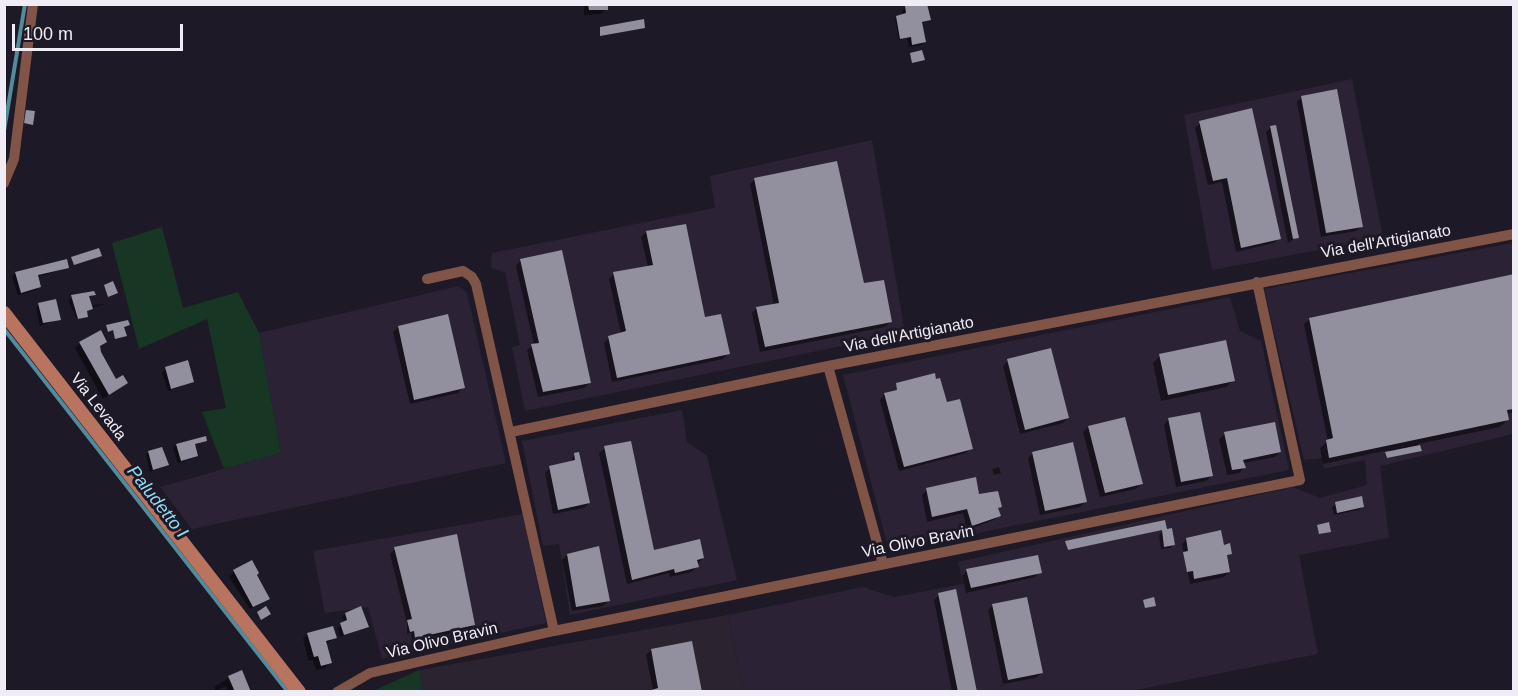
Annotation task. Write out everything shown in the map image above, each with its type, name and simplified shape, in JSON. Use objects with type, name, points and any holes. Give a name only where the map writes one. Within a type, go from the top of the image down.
[{"type":"main road","name":"Via Levada","points":[[4,313],[299,692]]},
{"type":"street","points":[[4,183],[14,159],[33,4]]},
{"type":"street","name":"Via dell'Artigianato","points":[[511,432],[828,366],[1514,234]]},
{"type":"street","points":[[427,279],[463,272],[472,277],[511,432],[554,631]]},
{"type":"street","name":"Via Olivo Bravin","points":[[342,690],[370,673],[554,631],[1300,480],[1257,282]]},
{"type":"street","points":[[828,366],[883,564]]},
{"type":"shaded area","points":[[1352,79],[1383,238],[1212,270],[1184,115]]},
{"type":"shaded area","points":[[872,140],[905,333],[525,411],[512,347],[520,345],[505,272],[491,268],[492,253],[715,208],[710,176]]},
{"type":"shaded area","points":[[1513,243],[1513,434],[1380,466],[1389,538],[1299,555],[1318,654],[1131,691],[743,691],[728,615],[863,587],[894,597],[963,584],[958,562],[1293,487],[1320,498],[1367,485],[1365,460],[1324,469],[1322,458],[1304,460],[1264,289]]},
{"type":"shaded area","points":[[459,286],[467,293],[506,463],[192,529],[160,487],[281,453],[259,333]]},
{"type":"shaded area","points":[[1230,297],[1240,331],[1261,341],[1289,470],[889,551],[843,375]]},
{"type":"shaded area","points":[[682,410],[687,442],[707,456],[737,580],[570,615],[559,544],[543,546],[522,441]]},
{"type":"shaded area","points":[[523,514],[546,623],[382,659],[368,607],[325,613],[313,551]]},
{"type":"shaded area","points":[[728,615],[743,691],[423,691],[419,670]]},
{"type":"green space","points":[[162,227],[183,308],[238,292],[259,333],[281,453],[224,469],[202,412],[226,408],[207,319],[139,349],[112,243]]},
{"type":"green space","points":[[419,670],[423,691],[373,691]]},
{"type":"building","points":[[588,4],[608,4],[608,10],[589,10]]},
{"type":"building","points":[[927,4],[931,20],[922,22],[926,42],[912,45],[911,37],[900,39],[896,16],[906,13],[905,6]]},
{"type":"building","points":[[644,19],[645,28],[600,36],[600,27]]},
{"type":"building","points":[[922,50],[925,60],[912,63],[910,53]]},
{"type":"building","points":[[1337,89],[1363,227],[1326,233],[1301,96]]},
{"type":"building","points":[[1252,108],[1281,239],[1241,248],[1227,178],[1213,181],[1199,121]]},
{"type":"building","points":[[26,110],[35,111],[33,125],[24,123]]},
{"type":"building","points":[[1276,125],[1299,238],[1293,239],[1270,126]]},
{"type":"building","points":[[837,161],[864,283],[884,280],[892,322],[765,347],[756,307],[779,303],[754,178]]},
{"type":"building","points":[[686,224],[705,317],[721,314],[730,354],[617,378],[608,336],[626,331],[613,272],[653,265],[646,231]]},
{"type":"building","points":[[99,248],[102,256],[74,265],[71,257]]},
{"type":"building","points":[[562,250],[591,383],[543,392],[531,344],[539,343],[520,259]]},
{"type":"building","points":[[67,259],[69,268],[38,275],[41,287],[21,293],[15,272]]},
{"type":"building","points":[[1514,274],[1514,409],[1507,410],[1509,420],[1329,458],[1326,440],[1333,438],[1309,318]]},
{"type":"building","points":[[113,281],[118,293],[108,297],[104,285]]},
{"type":"building","points":[[94,291],[96,295],[89,296],[93,309],[87,311],[88,317],[78,319],[71,295]]},
{"type":"building","points":[[56,299],[61,320],[43,323],[38,303]]},
{"type":"building","points":[[448,314],[465,388],[414,400],[398,326]]},
{"type":"building","points":[[128,320],[130,325],[124,327],[127,336],[115,339],[113,330],[108,332],[106,325]]},
{"type":"building","points":[[101,330],[107,342],[100,346],[101,352],[116,379],[123,375],[128,383],[109,395],[79,342]]},
{"type":"building","points":[[1226,340],[1235,381],[1168,395],[1159,354]]},
{"type":"building","points":[[1051,348],[1069,418],[1025,430],[1007,359]]},
{"type":"building","points":[[188,360],[194,382],[171,389],[165,367]]},
{"type":"building","points":[[935,373],[936,379],[940,378],[947,402],[960,399],[973,449],[904,467],[884,393],[897,390],[896,383]]},
{"type":"building","points":[[1200,412],[1213,476],[1181,482],[1168,418]]},
{"type":"building","points":[[1125,417],[1143,484],[1105,493],[1088,426]]},
{"type":"building","points":[[1275,422],[1281,452],[1243,460],[1246,468],[1232,470],[1224,432]]},
{"type":"building","points":[[206,436],[207,441],[195,444],[198,456],[181,461],[176,444]]},
{"type":"building","points":[[631,441],[654,550],[700,539],[704,558],[697,560],[699,567],[675,573],[674,569],[632,580],[604,446]]},
{"type":"building","points":[[1073,442],[1087,502],[1045,511],[1032,452]]},
{"type":"building","points":[[1420,445],[1422,451],[1387,458],[1385,452]]},
{"type":"building","points":[[162,447],[169,465],[153,470],[148,451]]},
{"type":"building","points":[[579,452],[590,503],[558,510],[549,466],[575,460],[574,453]]},
{"type":"building","points":[[976,477],[979,494],[998,491],[1002,507],[998,508],[1001,516],[972,526],[967,509],[932,517],[926,488]]},
{"type":"building","points":[[1362,496],[1364,507],[1337,513],[1335,502]]},
{"type":"building","points":[[1165,520],[1167,529],[1172,528],[1175,545],[1164,547],[1162,530],[1068,550],[1065,541]]},
{"type":"building","points":[[1329,522],[1331,532],[1319,534],[1317,525]]},
{"type":"building","points":[[1221,530],[1224,545],[1230,543],[1232,554],[1227,555],[1230,572],[1194,579],[1193,571],[1187,572],[1183,552],[1188,551],[1186,538]]},
{"type":"building","points":[[457,534],[475,625],[415,638],[414,631],[410,632],[407,620],[412,619],[394,547]]},
{"type":"building","points":[[599,546],[610,601],[576,607],[567,554]]},
{"type":"building","points":[[1038,555],[1042,573],[971,588],[966,569]]},
{"type":"building","points":[[252,560],[270,599],[253,607],[233,570]]},
{"type":"building","points":[[956,589],[977,692],[958,692],[938,593]]},
{"type":"building","points":[[1027,597],[1043,673],[1008,680],[992,604]]},
{"type":"building","points":[[1154,597],[1156,606],[1145,608],[1143,600]]},
{"type":"building","points":[[266,606],[271,614],[261,620],[257,612]]},
{"type":"building","points":[[361,606],[369,627],[344,635],[340,623],[347,620],[345,613]]},
{"type":"building","points":[[333,626],[337,638],[326,641],[332,663],[321,666],[318,656],[314,657],[307,633]]},
{"type":"building","points":[[692,641],[702,692],[645,692],[658,688],[651,649]]},
{"type":"building","points":[[242,670],[251,692],[235,692],[228,676]]},
{"type":"waterway","name":"Paludetto I","points":[[4,131],[25,4]]},
{"type":"waterway","name":"Paludetto I","points":[[4,329],[288,692]]}]
